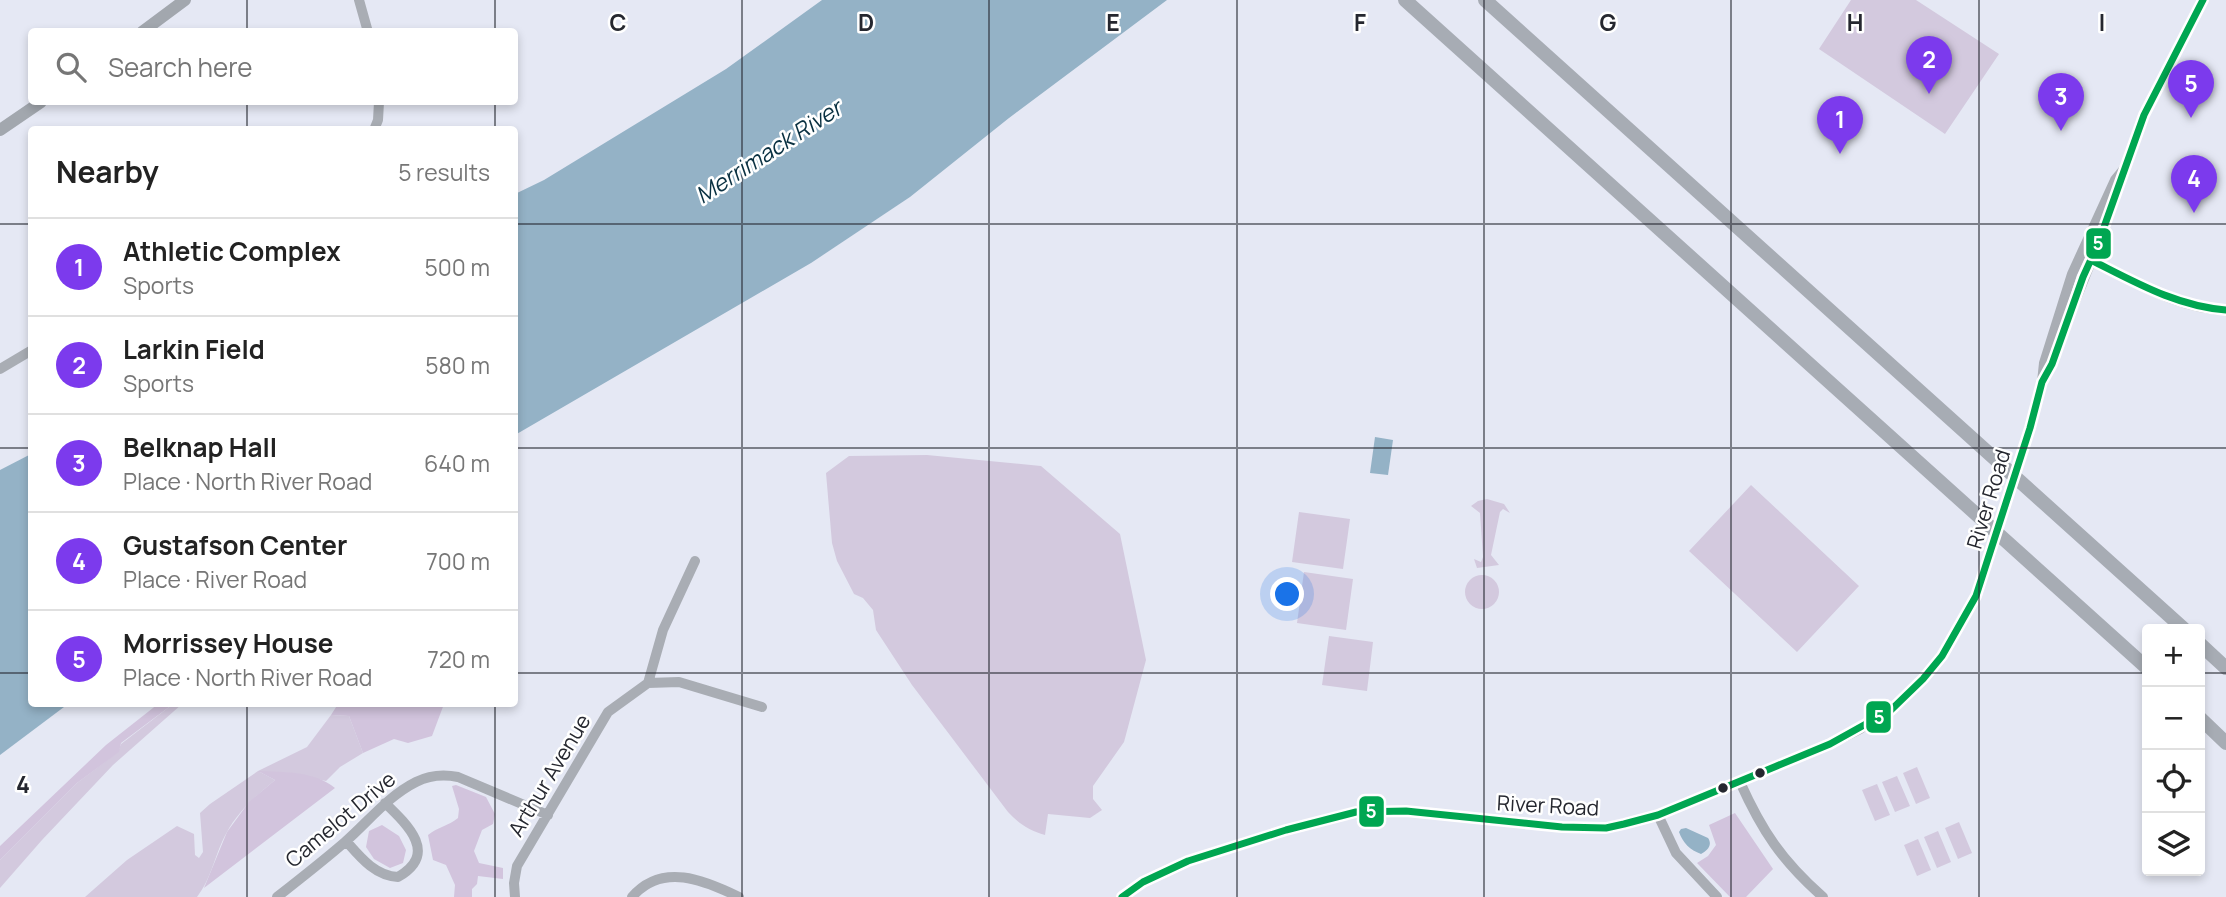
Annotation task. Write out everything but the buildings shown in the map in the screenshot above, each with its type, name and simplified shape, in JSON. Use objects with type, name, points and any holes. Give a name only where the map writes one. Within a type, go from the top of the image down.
[{"type":"highway","points":[[1405,0],[2142,663]]},
{"type":"highway","points":[[1485,0],[2178,624]]},
{"type":"highway","points":[[2205,649],[2226,668]]},
{"type":"highway","points":[[2205,723],[2226,743]]},
{"type":"main road","points":[[147,28],[185,0]]},
{"type":"main road","points":[[0,130],[37,105]]},
{"type":"street","points":[[359,0],[367,28]]},
{"type":"street","points":[[2124,169],[2144,115],[2203,0]]},
{"type":"street","points":[[376,126],[379,105]]},
{"type":"street","name":"River Road","points":[[2042,382],[2052,364],[2122,181],[2124,169]]},
{"type":"street","name":"River Road","points":[[1122,897],[1143,882],[1188,861],[1286,830],[1356,813],[1406,811],[1534,825],[1589,828],[1624,824],[1658,815],[1740,782],[1845,737],[1891,710],[1942,656],[1969,611],[1983,578],[2030,428],[2044,363],[2072,274],[2115,180],[2124,169]]},
{"type":"street","points":[[2091,260],[2185,304],[2226,310]]},
{"type":"street","points":[[0,369],[28,352]]},
{"type":"street","points":[[695,561],[663,629],[648,683],[678,682],[762,707]]},
{"type":"street","name":"Arthur Avenue","points":[[515,897],[517,866],[608,712],[648,683]]},
{"type":"street","name":"Camelot Drive","points":[[277,897],[346,841],[385,803],[426,777],[447,775],[477,784],[548,816]]},
{"type":"street","points":[[1740,782],[1765,834],[1793,869],[1823,897]]},
{"type":"street","points":[[346,841],[380,873],[398,877],[407,872],[415,863],[419,852],[416,839],[400,817],[385,803]]},
{"type":"street","points":[[1658,815],[1675,853],[1717,897]]},
{"type":"street","points":[[632,897],[647,883],[668,876],[710,884],[739,897]]},
{"type":"shaded area","points":[[1851,0],[1916,0],[1999,54],[1945,134],[1819,49]]},
{"type":"shaded area","points":[[927,455],[1041,466],[1120,534],[1146,660],[1124,742],[1093,786],[1093,799],[1102,810],[1090,818],[1048,814],[1045,835],[1030,829],[1008,812],[912,685],[876,630],[873,610],[863,598],[854,594],[837,561],[832,543],[826,473],[849,456]]},
{"type":"shaded area","points":[[1751,485],[1859,586],[1797,652],[1689,551]]},
{"type":"shaded area","points":[[1487,499],[1504,504],[1510,513],[1503,509],[1500,512],[1491,555],[1499,565],[1477,568],[1474,559],[1481,562],[1483,557],[1480,513],[1471,506]]},
{"type":"shaded area","points":[[1299,512],[1350,519],[1343,569],[1292,562]]},
{"type":"shaded area","points":[[1304,572],[1353,579],[1346,630],[1297,623]]},
{"type":"shaded area","points":[[1482,575],[1494,580],[1499,592],[1494,604],[1482,609],[1470,604],[1465,592],[1470,580]]},
{"type":"shaded area","points":[[1329,636],[1373,642],[1367,691],[1322,685]]},
{"type":"shaded area","points":[[154,707],[169,707],[121,743],[119,752],[77,783],[0,860],[0,846],[106,745]]},
{"type":"shaded area","points":[[169,707],[179,707],[113,765],[0,888],[0,860],[77,783],[118,752],[121,744]]},
{"type":"shaded area","points":[[336,707],[443,707],[432,736],[408,743],[394,739],[363,753],[349,716],[331,715]]},
{"type":"shaded area","points":[[331,715],[349,716],[363,753],[340,767],[326,781],[291,773],[260,772],[275,780],[248,804],[231,824],[197,897],[85,897],[127,860],[177,826],[194,834],[195,855],[199,858],[203,852],[200,813],[258,771],[307,747]]},
{"type":"shaded area","points":[[1917,767],[1930,798],[1916,804],[1903,773]]},
{"type":"shaded area","points":[[258,771],[308,775],[335,788],[204,888],[227,832],[249,802],[275,780]]},
{"type":"shaded area","points":[[1897,776],[1910,806],[1895,812],[1882,782]]},
{"type":"shaded area","points":[[1877,784],[1890,815],[1875,821],[1862,790]]},
{"type":"shaded area","points":[[456,785],[486,797],[495,814],[493,824],[482,830],[474,851],[479,863],[503,868],[503,879],[478,876],[477,884],[472,889],[472,897],[454,897],[455,885],[446,865],[433,860],[428,835],[458,818],[459,809],[452,786]]},
{"type":"shaded area","points":[[1735,813],[1773,869],[1746,897],[1730,897],[1697,863],[1708,856],[1716,845],[1709,825]]},
{"type":"shaded area","points":[[1959,822],[1972,853],[1958,859],[1945,828]]},
{"type":"shaded area","points":[[382,825],[399,836],[406,850],[403,863],[390,868],[374,859],[366,847],[369,831]]},
{"type":"shaded area","points":[[1938,831],[1951,862],[1937,868],[1924,837]]},
{"type":"shaded area","points":[[1918,839],[1931,870],[1917,876],[1904,845]]},
{"type":"water","name":"Merrimack River","points":[[822,0],[1167,0],[1009,118],[910,197],[811,263],[518,433],[518,193],[544,180],[726,69]]},
{"type":"water","points":[[1375,437],[1393,440],[1388,475],[1370,473]]},
{"type":"water","points":[[28,456],[28,707],[64,707],[0,755],[0,470]]},
{"type":"water","points":[[1686,828],[1708,838],[1710,845],[1701,854],[1685,843],[1679,832]]},
{"type":"transit line","name":"5","points":[[1122,897],[1143,882],[1188,861],[1286,830],[1356,812],[1406,811],[1562,827],[1606,828],[1624,824],[1658,815],[1830,744],[1891,710],[1942,656],[1976,596],[2042,382],[2052,364],[2083,277],[2098,244],[2144,115],[2203,0]]},
{"type":"transit line","name":"5","points":[[2091,260],[2173,298],[2226,310]]},
{"type":"place","name":"Larkin Field","points":[[1929,94]]},
{"type":"place","name":"Morrissey House","points":[[2191,118]]},
{"type":"place","name":"Belknap Hall","points":[[2061,131]]},
{"type":"place","name":"Athletic Complex","points":[[1840,154]]},
{"type":"place","name":"Gustafson Center","points":[[2194,213]]}]
